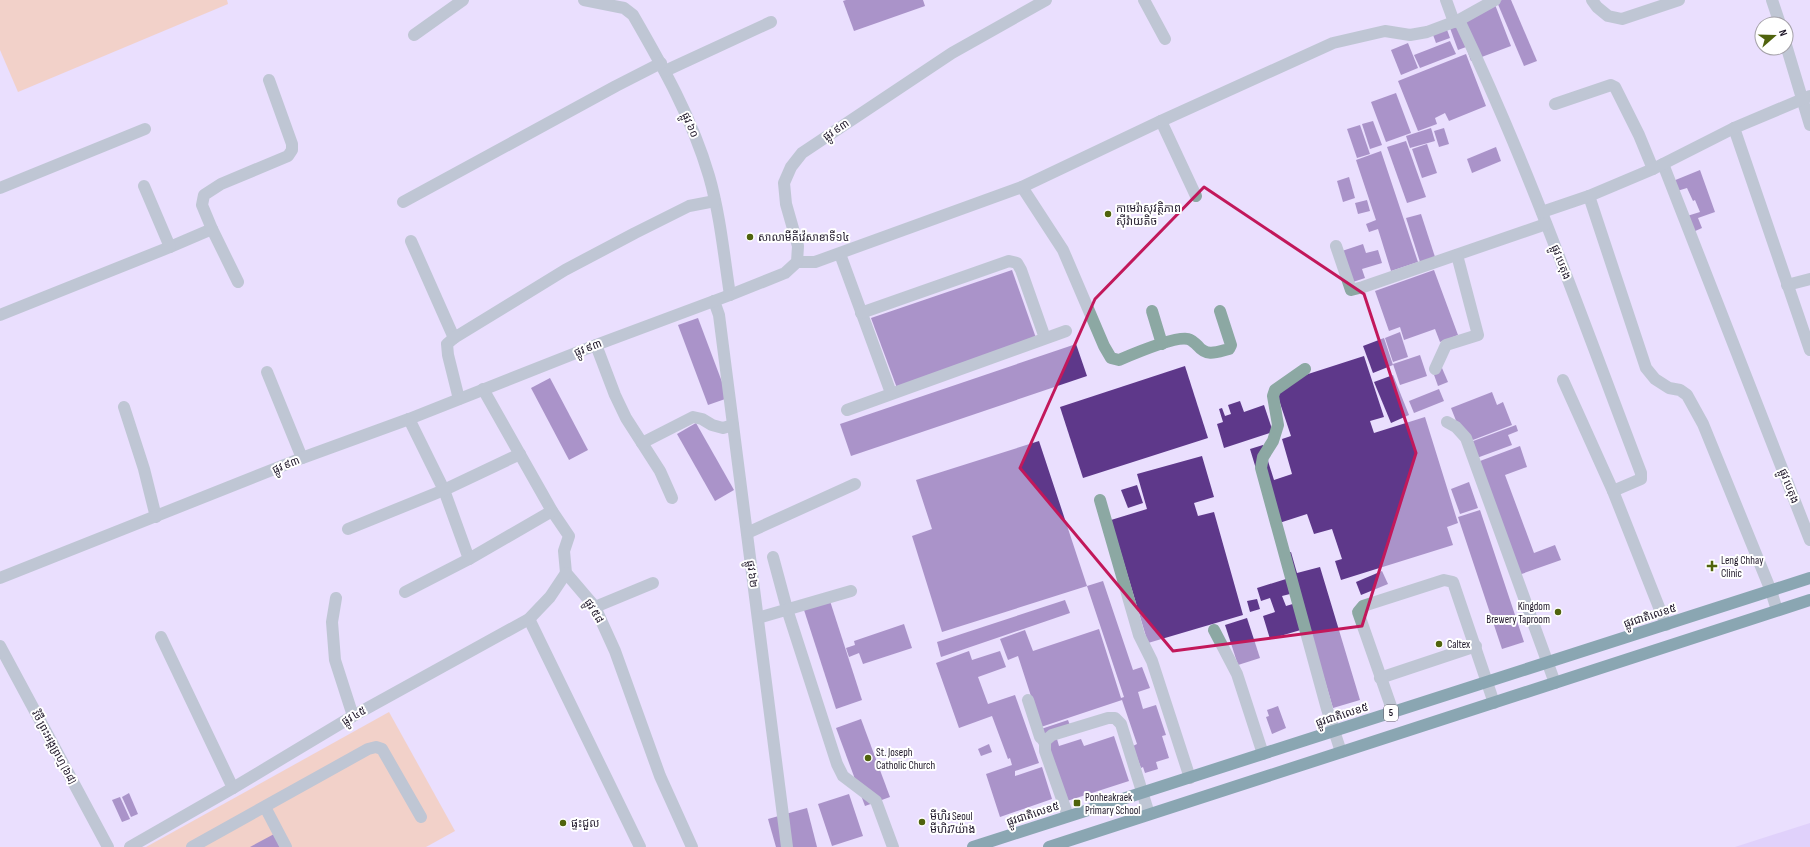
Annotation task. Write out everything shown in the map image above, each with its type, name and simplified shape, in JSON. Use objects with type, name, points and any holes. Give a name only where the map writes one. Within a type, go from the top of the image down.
[{"type":"highway","name":"ផ្លូវជាតិលេខ៥","points":[[973,847],[1810,578]]},
{"type":"highway","name":"5","points":[[1049,847],[1810,600]]},
{"type":"street","points":[[414,35],[463,0]]},
{"type":"street","name":"ផ្លូវ ៦០","points":[[584,0],[623,4],[633,15],[663,67],[691,125],[709,176],[715,201],[730,295]]},
{"type":"street","name":"ផ្លូវ ៩៣","points":[[0,578],[302,458],[409,419],[484,388],[786,273],[797,262],[798,246],[786,204],[784,184],[791,167],[802,153],[952,53],[1046,0]]},
{"type":"street","points":[[1144,0],[1165,39]]},
{"type":"street","name":"ផ្លូវ បេតុង","points":[[1446,0],[1484,73],[1542,212],[1640,473],[1641,479],[1613,491]]},
{"type":"street","points":[[797,262],[816,262],[1022,187],[1161,121],[1333,43],[1385,31],[1410,35],[1427,32],[1457,21],[1495,0]]},
{"type":"street","points":[[1592,0],[1597,7],[1608,16],[1622,19],[1679,0]]},
{"type":"street","points":[[1772,0],[1777,16]]},
{"type":"street","points":[[403,202],[616,86],[771,22]]},
{"type":"street","points":[[1790,56],[1806,98],[1810,125]]},
{"type":"street","points":[[238,282],[202,206],[204,196],[221,184],[288,156],[292,150],[292,144],[269,80]]},
{"type":"street","name":"ផ្លូវ បេតុង","points":[[1555,104],[1602,87],[1611,85],[1615,88],[1639,135],[1658,166],[1810,540]]},
{"type":"street","points":[[1542,212],[1589,196],[1658,166],[1734,128],[1806,98]]},
{"type":"street","points":[[1161,121],[1196,196]]},
{"type":"street","points":[[1734,128],[1762,205],[1810,350]]},
{"type":"street","points":[[0,188],[145,129]]},
{"type":"street","points":[[144,186],[170,247]]},
{"type":"street","points":[[1022,187],[1063,250],[1110,358],[1119,360],[1162,344],[1187,338],[1194,342],[1202,351],[1211,354],[1229,349],[1231,345],[1220,311]]},
{"type":"street","points":[[1589,196],[1646,368],[1655,379],[1664,385],[1669,388],[1680,390],[1687,395],[1703,424],[1771,590],[1777,610]]},
{"type":"street","points":[[459,399],[448,355],[447,344],[454,338],[565,270],[635,232],[689,206],[715,201]]},
{"type":"street","points":[[1336,246],[1351,290],[1546,224]]},
{"type":"street","points":[[0,315],[212,229]]},
{"type":"street","points":[[411,241],[454,338]]},
{"type":"street","points":[[840,254],[890,393]]},
{"type":"street","points":[[1436,369],[1446,345],[1478,335],[1456,255]]},
{"type":"street","points":[[861,313],[1009,261],[1017,263],[1021,270],[1045,338]]},
{"type":"street","points":[[1787,284],[1810,279]]},
{"type":"street","name":"ផ្លូវ ៦២","points":[[714,301],[719,315],[787,847]]},
{"type":"street","points":[[1152,311],[1162,344]]},
{"type":"street","points":[[846,410],[1066,331]]},
{"type":"street","points":[[596,345],[615,395],[626,418],[660,470],[672,498]]},
{"type":"street","points":[[1305,369],[1275,390],[1273,396],[1278,425],[1273,441],[1263,457],[1261,468],[1327,709],[1341,752]]},
{"type":"street","points":[[267,372],[302,458]]},
{"type":"street","points":[[1563,380],[1613,491],[1666,625]]},
{"type":"street","points":[[484,388],[552,511],[569,536],[564,550],[566,573]]},
{"type":"street","points":[[124,407],[144,469],[156,517]]},
{"type":"street","points":[[642,443],[693,417],[702,419],[712,425],[722,428],[733,425]]},
{"type":"street","points":[[409,419],[444,490],[469,559]]},
{"type":"street","points":[[1447,422],[1456,427],[1466,438],[1555,684]]},
{"type":"street","points":[[348,530],[444,490],[520,454]]},
{"type":"street","points":[[747,533],[855,484]]},
{"type":"street","points":[[1100,500],[1139,635],[1152,661],[1190,778]]},
{"type":"street","points":[[405,592],[469,559],[552,511]]},
{"type":"street","points":[[773,557],[787,609],[837,764],[843,776],[876,801],[893,847]]},
{"type":"street","name":"ផ្លូវ ៥៨","points":[[566,573],[595,607],[615,650],[660,776],[692,847]]},
{"type":"street","name":"ផ្លូវ ៤៥","points":[[130,847],[233,788],[353,716],[529,619],[550,597],[566,573]]},
{"type":"street","points":[[1393,712],[1358,612],[1363,606],[1444,580],[1453,582],[1476,646],[1494,703]]},
{"type":"street","points":[[595,607],[653,583]]},
{"type":"street","points":[[758,618],[851,591]]},
{"type":"street","points":[[336,598],[332,622],[335,660],[353,716]]},
{"type":"street","points":[[529,619],[640,847]]},
{"type":"street","points":[[1214,630],[1237,674],[1263,754]]},
{"type":"street","points":[[161,637],[233,788]]},
{"type":"street","name":"វិថី ព្រះអង្គព្រហ្ម (៦៨)","points":[[0,646],[108,847]]},
{"type":"street","points":[[1380,678],[1476,646]]},
{"type":"street","points":[[1028,700],[1040,737],[1045,741]]},
{"type":"street","points":[[1068,816],[1045,751],[1045,741],[1052,735],[1108,718],[1115,718],[1122,724],[1149,814]]},
{"type":"street","points":[[192,847],[368,749],[376,747],[382,749],[421,817]]},
{"type":"street","points":[[265,807],[286,847]]},
{"type":"highlighted area","points":[[1204,187],[1364,294],[1416,453],[1362,626],[1173,651],[1020,468],[1095,299]]},
{"type":"shaded area","points":[[0,0],[227,0],[228,4],[18,92],[0,50]]},
{"type":"shaded area","points":[[389,712],[455,831],[426,847],[146,847]]},
{"type":"shaded area","points":[[1810,823],[1810,847],[1735,847]]},
{"type":"building","points":[[923,0],[925,6],[854,31],[843,1]]},
{"type":"building","points":[[1502,0],[1511,0],[1537,61],[1524,66],[1497,2]]},
{"type":"building","points":[[1494,2],[1511,46],[1471,61],[1466,47],[1458,50],[1447,20]]},
{"type":"building","points":[[1446,27],[1450,38],[1436,43],[1432,32]]},
{"type":"building","points":[[1450,41],[1456,54],[1420,68],[1414,55]]},
{"type":"building","points":[[1408,43],[1418,68],[1401,75],[1391,50]]},
{"type":"building","points":[[1466,54],[1486,106],[1449,121],[1445,113],[1435,118],[1437,124],[1418,131],[1398,81]]},
{"type":"building","points":[[1396,93],[1411,133],[1386,142],[1371,102]]},
{"type":"building","points":[[1373,121],[1382,145],[1370,149],[1362,124]]},
{"type":"building","points":[[1360,125],[1370,154],[1357,158],[1347,129]]},
{"type":"building","points":[[1431,128],[1435,141],[1410,148],[1406,136]]},
{"type":"building","points":[[1444,128],[1449,144],[1439,147],[1434,131]]},
{"type":"building","points":[[1406,141],[1426,197],[1407,203],[1387,147]]},
{"type":"building","points":[[1427,144],[1437,173],[1422,178],[1412,149]]},
{"type":"building","points":[[1496,147],[1501,161],[1472,173],[1467,159]]},
{"type":"building","points":[[1381,151],[1418,262],[1391,271],[1378,229],[1369,232],[1366,224],[1376,220],[1356,160]]},
{"type":"building","points":[[1700,170],[1715,212],[1698,218],[1702,228],[1693,232],[1687,216],[1700,212],[1695,200],[1693,201],[1687,188],[1677,191],[1673,181]]},
{"type":"building","points":[[1349,177],[1355,198],[1343,202],[1337,181]]},
{"type":"building","points":[[1367,200],[1370,211],[1358,214],[1355,203]]},
{"type":"building","points":[[1421,214],[1436,260],[1421,265],[1406,218]]},
{"type":"building","points":[[1363,244],[1366,253],[1378,250],[1382,263],[1362,269],[1365,278],[1353,282],[1342,251]]},
{"type":"building","points":[[1012,270],[1036,338],[897,388],[871,318]]},
{"type":"building","points":[[1434,270],[1458,335],[1440,342],[1435,329],[1404,340],[1400,327],[1389,331],[1375,291]]},
{"type":"building","points":[[698,318],[728,398],[708,405],[678,325]]},
{"type":"building","points":[[1400,332],[1408,357],[1393,362],[1385,338]]},
{"type":"building","points":[[1384,338],[1393,365],[1373,373],[1363,346]]},
{"type":"building","points":[[1076,344],[1087,376],[851,456],[840,424]]},
{"type":"building","points":[[1420,355],[1427,376],[1400,385],[1393,364]]},
{"type":"building","points":[[1364,356],[1384,417],[1370,421],[1374,433],[1425,417],[1458,523],[1447,527],[1453,545],[1341,580],[1335,561],[1342,559],[1332,529],[1314,534],[1307,514],[1273,525],[1250,449],[1263,445],[1274,480],[1292,474],[1282,439],[1291,436],[1274,385]]},
{"type":"building","points":[[1185,366],[1208,438],[1083,478],[1060,407]]},
{"type":"building","points":[[1442,368],[1448,382],[1438,386],[1433,372]]},
{"type":"building","points":[[1393,375],[1409,415],[1391,423],[1374,382]]},
{"type":"building","points":[[550,378],[588,450],[569,460],[531,388]]},
{"type":"building","points":[[1439,389],[1444,401],[1414,413],[1409,401]]},
{"type":"building","points":[[1492,392],[1497,405],[1503,402],[1512,425],[1465,443],[1451,408]]},
{"type":"building","points":[[1240,401],[1244,412],[1264,405],[1273,432],[1224,448],[1217,424],[1223,422],[1219,409],[1222,408],[1225,416],[1231,414],[1228,405]]},
{"type":"building","points":[[696,423],[734,490],[715,501],[677,434]]},
{"type":"building","points":[[1516,425],[1518,431],[1508,435],[1512,445],[1474,459],[1468,443]]},
{"type":"building","points":[[1039,441],[1087,586],[942,632],[912,536],[932,529],[916,480]]},
{"type":"building","points":[[1520,446],[1527,467],[1505,475],[1534,553],[1555,545],[1561,560],[1513,577],[1472,464]]},
{"type":"building","points":[[1202,456],[1214,497],[1194,503],[1198,516],[1214,512],[1243,615],[1148,643],[1111,520],[1147,509],[1137,474]]},
{"type":"building","points":[[1469,482],[1478,508],[1460,514],[1451,489]]},
{"type":"building","points":[[1137,485],[1143,503],[1128,508],[1121,490]]},
{"type":"building","points":[[1480,510],[1524,642],[1502,649],[1458,517]]},
{"type":"building","points":[[1291,552],[1297,573],[1320,567],[1360,700],[1333,708],[1287,553]]},
{"type":"building","points":[[1382,571],[1388,584],[1361,595],[1356,582]]},
{"type":"building","points":[[1286,579],[1290,594],[1282,596],[1286,606],[1296,603],[1304,629],[1270,639],[1263,616],[1275,612],[1270,598],[1261,601],[1257,588]]},
{"type":"building","points":[[1103,581],[1133,670],[1142,667],[1150,688],[1138,692],[1143,709],[1156,705],[1166,735],[1162,736],[1169,758],[1156,762],[1158,769],[1145,773],[1143,767],[1141,768],[1133,746],[1137,744],[1122,700],[1041,727],[1018,656],[1008,660],[1000,639],[1025,630],[1033,651],[1099,629],[1121,698],[1124,697],[1087,586]]},
{"type":"building","points":[[1257,599],[1260,609],[1250,612],[1247,601]]},
{"type":"building","points":[[1065,600],[1070,613],[941,657],[937,642]]},
{"type":"building","points":[[830,601],[862,700],[836,709],[804,610]]},
{"type":"building","points":[[1247,618],[1260,658],[1238,665],[1225,625]]},
{"type":"building","points":[[904,624],[912,648],[863,664],[859,653],[849,657],[846,648],[855,645],[854,641]]},
{"type":"building","points":[[969,651],[972,660],[1000,651],[1006,667],[978,677],[988,704],[1015,695],[1039,763],[1015,771],[1015,776],[1042,767],[1052,799],[1000,817],[986,774],[1012,765],[1010,758],[1008,759],[992,716],[959,728],[936,663]]},
{"type":"building","points":[[1278,706],[1286,728],[1272,734],[1266,717],[1269,716],[1267,710]]},
{"type":"building","points":[[861,719],[890,797],[865,806],[836,728]]},
{"type":"building","points":[[1068,720],[1073,734],[1057,739],[1059,746],[1081,739],[1084,746],[1114,736],[1129,781],[1067,801],[1039,745],[1035,731]]},
{"type":"building","points":[[989,744],[992,752],[981,756],[978,749]]},
{"type":"building","points":[[129,793],[138,814],[131,817],[122,797]]},
{"type":"building","points":[[849,794],[863,836],[832,846],[818,804]]},
{"type":"building","points":[[120,797],[130,819],[122,822],[112,800]]},
{"type":"building","points":[[807,808],[817,847],[776,847],[768,819]]},
{"type":"building","points":[[276,833],[283,847],[250,847]]},
{"type":"place","name":"កាមេរ៉ាសុវត្ថិភាព ស៊ីវ៉ាយតិច","points":[[1108,214]]},
{"type":"place","name":"សាលាមីគីវ៉េសាខាទី១៤","points":[[750,237]]},
{"type":"place","name":"Leng Chhay Clinic","points":[[1712,566]]},
{"type":"place","name":"Kingdom Brewery Taproom","points":[[1558,612]]},
{"type":"place","name":"Caltex","points":[[1439,644]]},
{"type":"place","name":"St. Joseph Catholic Church","points":[[868,758]]},
{"type":"place","name":"Ponheakraek Primary School","points":[[1077,803]]},
{"type":"place","name":"មីហិរ Seoul មីហិរ7យ៉ាង","points":[[922,822]]},
{"type":"place","name":"ផ្ទះជួល","points":[[563,823]]}]
